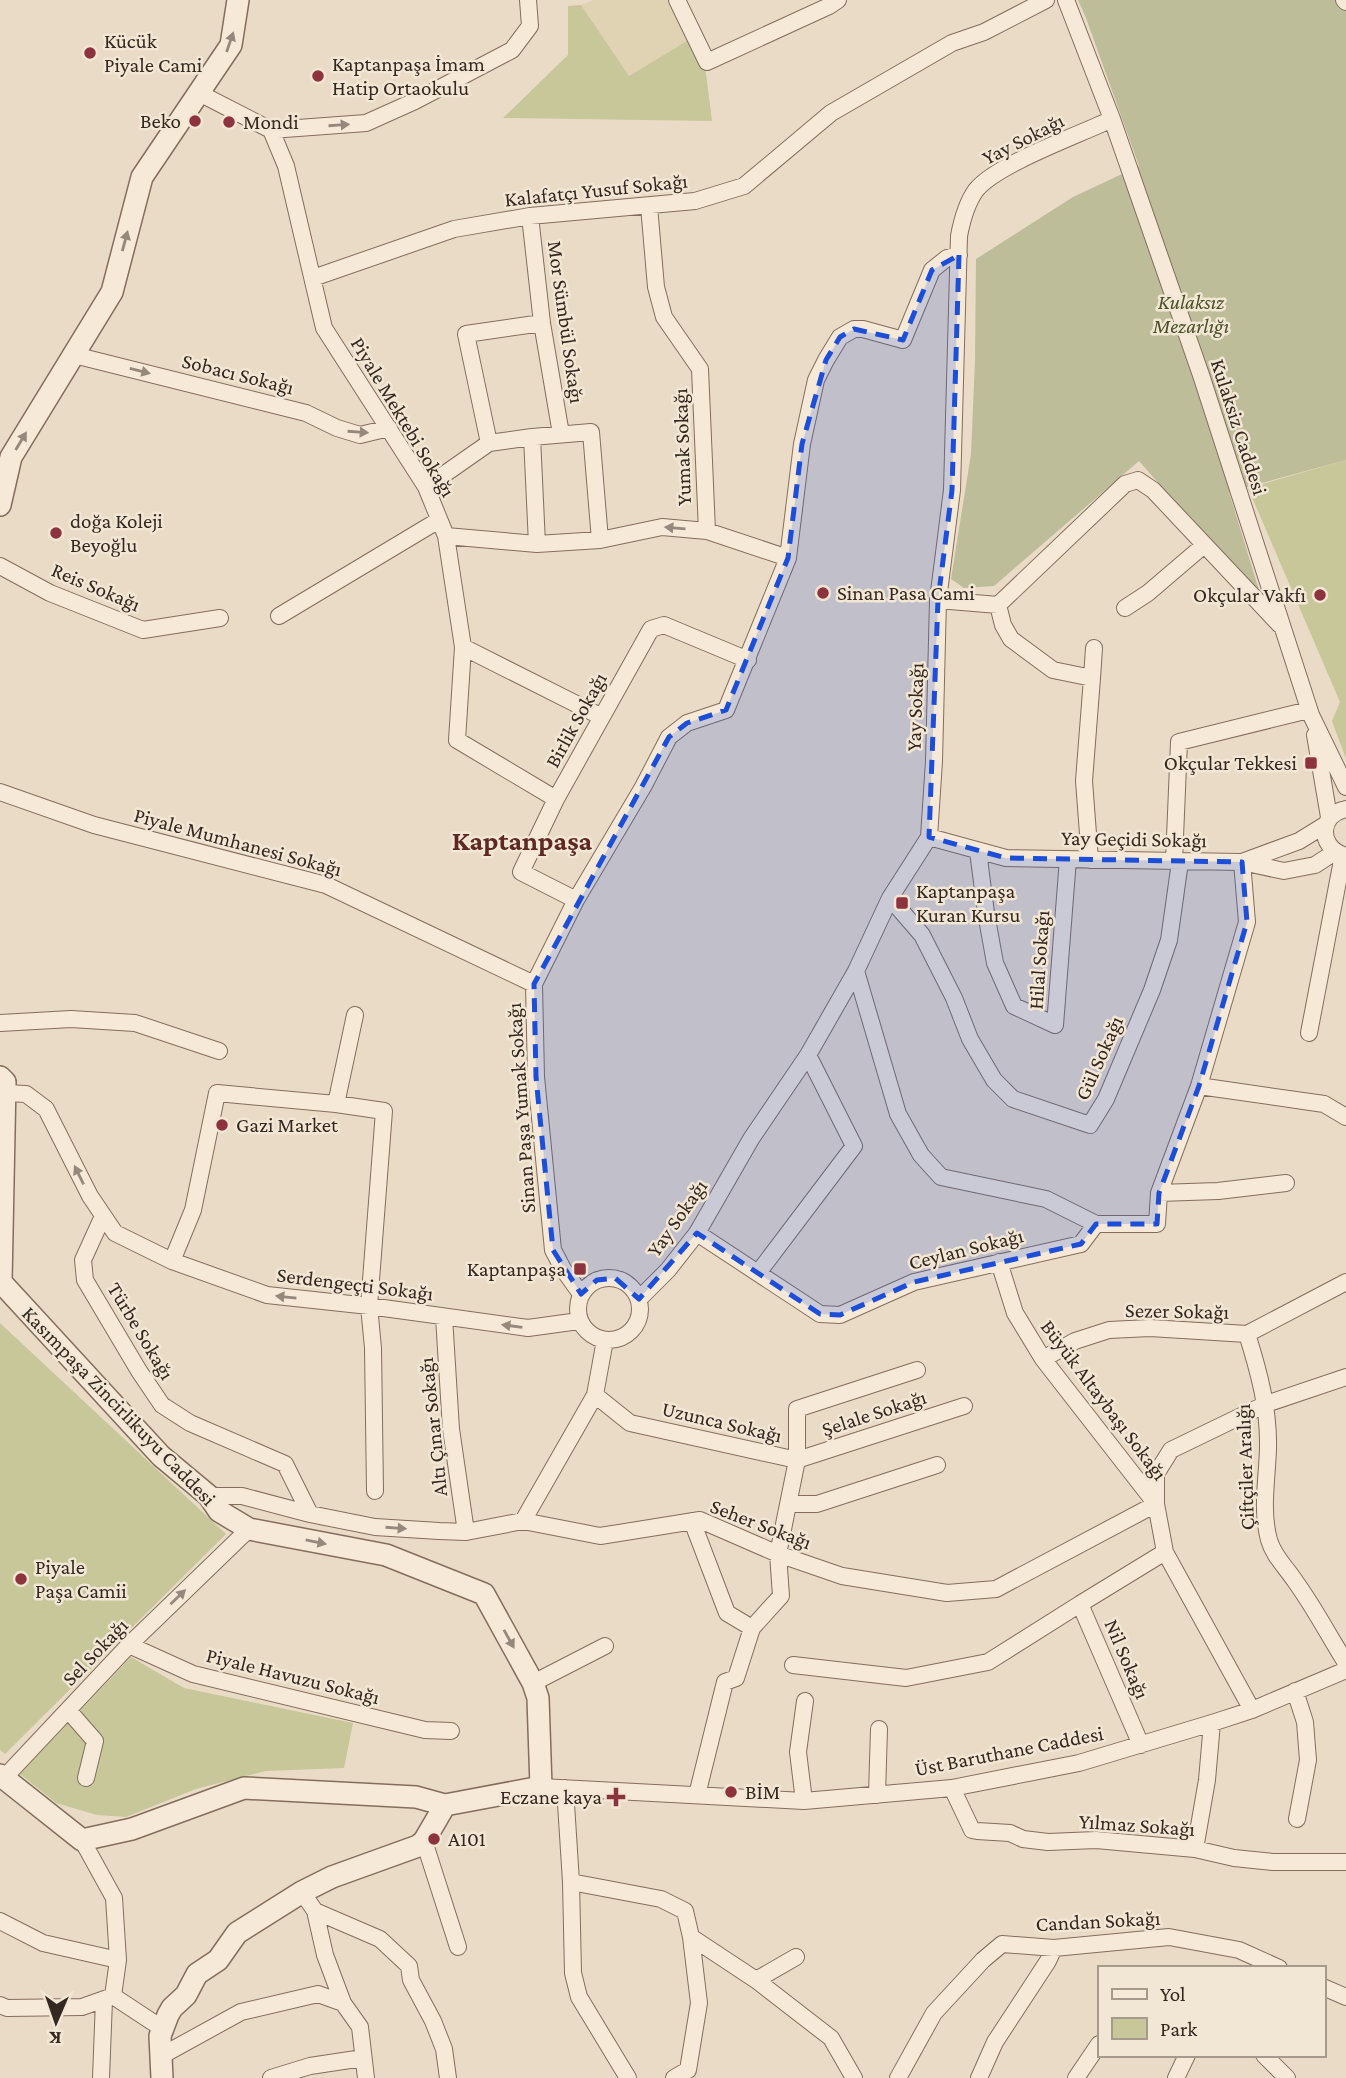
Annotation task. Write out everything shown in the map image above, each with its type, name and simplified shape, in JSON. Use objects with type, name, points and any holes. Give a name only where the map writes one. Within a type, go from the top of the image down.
[{"type":"street","points":[[0,505],[11,457],[112,292],[142,177],[231,45],[238,0]]},
{"type":"street","points":[[199,93],[271,130],[366,123],[415,102],[512,50],[530,26],[528,0]]},
{"type":"street","points":[[677,0],[707,62],[838,0]]},
{"type":"street","name":"Kalafatçı Yusuf Sokağı","points":[[313,278],[454,229],[530,216],[695,201],[744,186],[841,107],[951,43],[984,32],[1046,0]]},
{"type":"street","name":"Kulaksiz Caddesi","points":[[1066,0],[1112,120],[1201,375],[1310,713],[1346,787]]},
{"type":"street","name":"Yay Sokağı","points":[[639,1299],[668,1270],[697,1233],[751,1139],[808,1055],[856,971],[890,898],[929,837],[934,761],[938,600],[952,490],[959,255],[962,218],[968,203],[986,180],[999,171],[1112,120]]},
{"type":"street","name":"Piyale Mektebi Sokağı","points":[[271,130],[286,166],[324,328],[426,487],[446,536],[463,647],[457,740],[556,799]]},
{"type":"street","name":"Yumak Sokağı","points":[[649,206],[656,287],[664,317],[700,369],[707,531]]},
{"type":"street","name":"Mor Sümbül Sokağı","points":[[530,216],[542,323],[561,434]]},
{"type":"street","name":"Sinan Paşa Yumak Sokağı","points":[[581,1294],[553,1250],[536,1077],[534,985],[576,900],[643,787],[669,737],[687,723],[726,710],[788,558],[802,444],[816,380],[826,360],[840,337],[854,329],[903,340],[932,270],[947,258],[959,255]]},
{"type":"street","points":[[489,443],[466,334],[542,323]]},
{"type":"street","name":"Sobacı Sokağı","points":[[74,355],[306,413],[337,428],[360,435],[388,428]]},
{"type":"street","points":[[426,487],[489,443],[532,436],[591,432],[600,540]]},
{"type":"street","points":[[532,436],[537,544]]},
{"type":"street","points":[[938,600],[998,605],[1125,484],[1138,480],[1153,490],[1284,630]]},
{"type":"street","points":[[279,616],[439,520]]},
{"type":"street","points":[[446,536],[537,544],[600,540],[662,527],[707,531],[788,558]]},
{"type":"street","points":[[1125,608],[1148,593],[1203,546]]},
{"type":"street","name":"Reis Sokağı","points":[[0,566],[50,593],[143,630],[220,618]]},
{"type":"street","points":[[998,605],[1003,625],[1011,639],[1053,670],[1092,678]]},
{"type":"street","name":"Birlik Sokağı","points":[[576,900],[522,872],[556,799],[651,629],[664,625],[748,660]]},
{"type":"street","points":[[463,647],[602,717]]},
{"type":"street","points":[[1090,860],[1084,781],[1094,648]]},
{"type":"street","points":[[1177,862],[1179,742],[1310,713],[1327,821],[1325,841],[1341,854],[1310,1033]]},
{"type":"street","name":"Piyale Mumhanesi Sokağı","points":[[0,792],[94,825],[326,885],[534,985]]},
{"type":"street","points":[[856,971],[898,1114],[921,1155],[941,1177],[1046,1199],[1096,1224],[1157,1224],[1158,1193],[1199,1086],[1247,922],[1242,862],[1299,841],[1335,812],[1346,809]]},
{"type":"street","name":"Yay Geçidi Sokağı","points":[[929,837],[1006,858],[1242,862],[1284,871],[1315,865],[1341,854]]},
{"type":"street","name":"Hilal Sokağı","points":[[978,851],[995,963],[1014,1006],[1055,1025],[1068,859]]},
{"type":"street","name":"Gül Sokağı","points":[[890,898],[922,935],[954,998],[970,1039],[994,1080],[1013,1099],[1090,1125],[1107,1098],[1152,990],[1169,940],[1177,862]]},
{"type":"street","points":[[336,1104],[355,1015]]},
{"type":"street","points":[[0,1023],[71,1019],[135,1023],[219,1051]]},
{"type":"street","points":[[758,1273],[853,1146],[808,1055]]},
{"type":"street","name":"Serdengeçti Sokağı","points":[[2,1085],[26,1094],[46,1109],[90,1196],[115,1233],[172,1261],[267,1295],[528,1328],[579,1321]]},
{"type":"street","name":"Kasımpaşa Zincirlikuyu Caddesi","points":[[2,1085],[1,1282],[161,1456],[209,1496],[219,1511],[249,1529],[386,1555],[484,1594],[533,1683],[538,1698],[541,1787]]},
{"type":"street","points":[[1199,1086],[1324,1104],[1346,1116]]},
{"type":"street","points":[[172,1261],[193,1210],[217,1093],[384,1111],[369,1306],[373,1348],[375,1491]]},
{"type":"street","points":[[1158,1193],[1218,1191],[1286,1183]]},
{"type":"street","name":"Türbe Sokağı","points":[[103,1216],[83,1260],[85,1279],[162,1405],[190,1423],[285,1464],[310,1514]]},
{"type":"street","name":"Ceylan Sokağı","points":[[697,1233],[820,1314],[841,1315],[914,1282],[1081,1244],[1096,1224]]},
{"type":"street","name":"Büyük Altaybaşı Sokağı","points":[[999,1262],[1015,1313],[1043,1359],[1156,1504],[1165,1552],[1252,1710]]},
{"type":"street","points":[[615,1278],[625,1282],[639,1299],[640,1313],[636,1324],[620,1338],[605,1340],[594,1336],[585,1330],[579,1321],[577,1310],[581,1294],[597,1280],[615,1278]]},
{"type":"street","name":"Sezer Sokağı","points":[[1043,1359],[1075,1341],[1109,1331],[1150,1328],[1247,1334],[1346,1282]]},
{"type":"street","name":"Altı Çınar Sokağı","points":[[444,1317],[451,1429],[466,1532]]},
{"type":"street","name":"Çiftçiler Aralığı","points":[[1247,1334],[1266,1404],[1268,1448],[1264,1511],[1270,1543],[1277,1558],[1295,1580],[1346,1663]]},
{"type":"street","points":[[523,1521],[595,1395],[605,1340]]},
{"type":"street","points":[[797,1461],[797,1409],[917,1370]]},
{"type":"street","points":[[1156,1504],[1156,1474],[1171,1450],[1266,1404],[1346,1377]]},
{"type":"street","name":"Uzunca Sokağı","points":[[595,1395],[629,1423],[797,1461],[778,1554],[780,1596],[752,1628]]},
{"type":"street","name":"Şelale Sokağı","points":[[797,1461],[964,1406]]},
{"type":"street","points":[[789,1504],[817,1504],[937,1465]]},
{"type":"street","name":"Seher Sokağı","points":[[209,1496],[242,1496],[375,1527],[466,1532],[523,1521],[600,1536],[699,1520],[778,1554],[842,1576],[947,1593],[996,1589],[1156,1504]]},
{"type":"street","points":[[692,1521],[727,1613],[752,1628],[736,1678],[725,1682],[697,1795]]},
{"type":"street","name":"Sel Sokağı","points":[[2,1777],[130,1645],[249,1529]]},
{"type":"street","name":"Nil Sokağı","points":[[1141,1745],[1080,1604],[1165,1552]]},
{"type":"street","points":[[793,1665],[906,1678],[988,1662],[1080,1604]]},
{"type":"street","name":"Piyale Havuzu Sokağı","points":[[130,1645],[193,1674],[425,1730],[451,1731]]},
{"type":"street","points":[[533,1683],[605,1646]]},
{"type":"street","name":"Üst Baruthane Caddesi","points":[[541,1787],[804,1801],[953,1788],[1079,1763],[1141,1745],[1252,1710],[1346,1670]]},
{"type":"street","points":[[1295,1691],[1305,1722],[1308,1760],[1297,1819]]},
{"type":"street","points":[[804,1801],[798,1752],[805,1700]]},
{"type":"street","points":[[68,1710],[95,1741],[86,1778]]},
{"type":"street","points":[[1195,1849],[1207,1780],[1212,1723]]},
{"type":"street","points":[[877,1795],[879,1729]]},
{"type":"street","points":[[2,1777],[82,1840],[114,1898],[118,1960],[108,1998],[102,2078]]},
{"type":"street","points":[[82,1840],[132,1829],[244,1788],[416,1797],[446,1804],[541,1787]]},
{"type":"street","points":[[565,1788],[573,1973],[579,1997],[628,2078]]},
{"type":"street","name":"Yılmaz Sokağı","points":[[953,1788],[972,1830],[977,1831],[1010,1833],[1023,1839],[1048,1842],[1096,1840],[1195,1849],[1234,1858],[1273,1862],[1346,1862]]},
{"type":"street","points":[[162,2078],[160,2036],[172,2008],[186,1995],[197,1974],[218,1960],[237,1933],[302,1892],[424,1842],[446,1804]]},
{"type":"street","points":[[424,1842],[458,1947]]},
{"type":"street","points":[[571,1882],[661,1899],[685,1911],[699,2003],[688,2070],[674,2078]]},
{"type":"street","points":[[302,1892],[315,1912],[325,1955],[343,2003],[360,2027],[366,2078]]},
{"type":"street","points":[[315,1912],[380,1939],[409,1966],[411,1980],[433,2021],[444,2049],[448,2078]]},
{"type":"street","points":[[0,1921],[43,1943],[118,1960]]},
{"type":"street","points":[[691,1937],[756,1980],[831,2038],[854,2078]]},
{"type":"street","name":"Candan Sokağı","points":[[898,2078],[934,2012],[983,1960],[1002,1944],[1054,1948],[1168,1937],[1239,1950],[1275,1966]]},
{"type":"street","points":[[979,2078],[995,2042],[1054,1948]]},
{"type":"street","points":[[756,1980],[796,1957]]},
{"type":"street","points":[[1325,1988],[1346,1997]]},
{"type":"street","points":[[161,2056],[241,2012],[318,1994],[343,2003]]},
{"type":"street","points":[[0,2004],[7,2008],[82,2007],[108,1998],[163,2029]]},
{"type":"street","points":[[1076,2078],[1098,2046]]},
{"type":"street","points":[[1176,2078],[1186,2057]]},
{"type":"street","points":[[1266,2057],[1287,2078]]},
{"type":"street","points":[[271,2078],[310,2066],[363,2058]]},
{"type":"highlighted area","points":[[959,255],[952,490],[938,600],[929,837],[1006,858],[1242,862],[1247,922],[1199,1086],[1159,1193],[1157,1224],[1096,1224],[1081,1244],[914,1282],[840,1315],[820,1314],[697,1233],[639,1299],[615,1278],[597,1280],[581,1294],[553,1250],[536,1077],[534,984],[669,737],[687,723],[726,710],[788,558],[802,444],[826,360],[840,337],[854,329],[903,340],[932,270]]},
{"type":"shaded area","points":[[594,0],[667,0],[690,39],[629,76],[581,5]]},
{"type":"green space","name":"Kulaksız Mezarlığı","points":[[1078,0],[1346,0],[1346,460],[1229,492],[1262,600],[1139,461],[994,586],[964,588],[951,579],[971,454],[976,259],[1073,197],[1139,166]]},
{"type":"green space","points":[[581,5],[629,76],[690,39],[705,66],[712,121],[503,118],[568,55],[568,6]]},
{"type":"green space","name":"Okçular Vakfı","points":[[1346,460],[1346,759],[1332,721],[1340,702],[1248,488]]},
{"type":"green space","points":[[0,1323],[226,1534],[5,1754],[0,1750]]},
{"type":"green space","points":[[131,1657],[184,1688],[353,1723],[344,1768],[266,1771],[196,1789],[126,1817],[97,1815],[56,1803],[20,1774]]},
{"type":"place","name":"Kücük Piyale Cami","points":[[90,53]]},
{"type":"place","name":"Kaptanpaşa İmam Hatip Ortaokulu","points":[[318,76]]},
{"type":"place","name":"Beko","points":[[195,121]]},
{"type":"place","name":"Mondi","points":[[229,122]]},
{"type":"place","name":"doğa Koleji Beyoğlu","points":[[56,533]]},
{"type":"place","name":"Sinan Pasa Cami","points":[[823,593]]},
{"type":"place","name":"Okçular Vakfı","points":[[1320,595]]},
{"type":"place","name":"Okçular Tekkesi","points":[[1311,763]]},
{"type":"place","name":"Kaptanpaşa Kuran Kursu","points":[[902,903]]},
{"type":"place","name":"Gazi Market","points":[[222,1125]]},
{"type":"place","name":"Kaptanpaşa","points":[[580,1269]]},
{"type":"place","name":"Piyale Paşa Camii","points":[[21,1579]]},
{"type":"place","name":"BİM","points":[[731,1792]]},
{"type":"place","name":"Eczane kaya","points":[[616,1797]]},
{"type":"place","name":"A101","points":[[434,1839]]},
{"type":"district","name":"Kaptanpaşa","points":[[522,840]]}]
